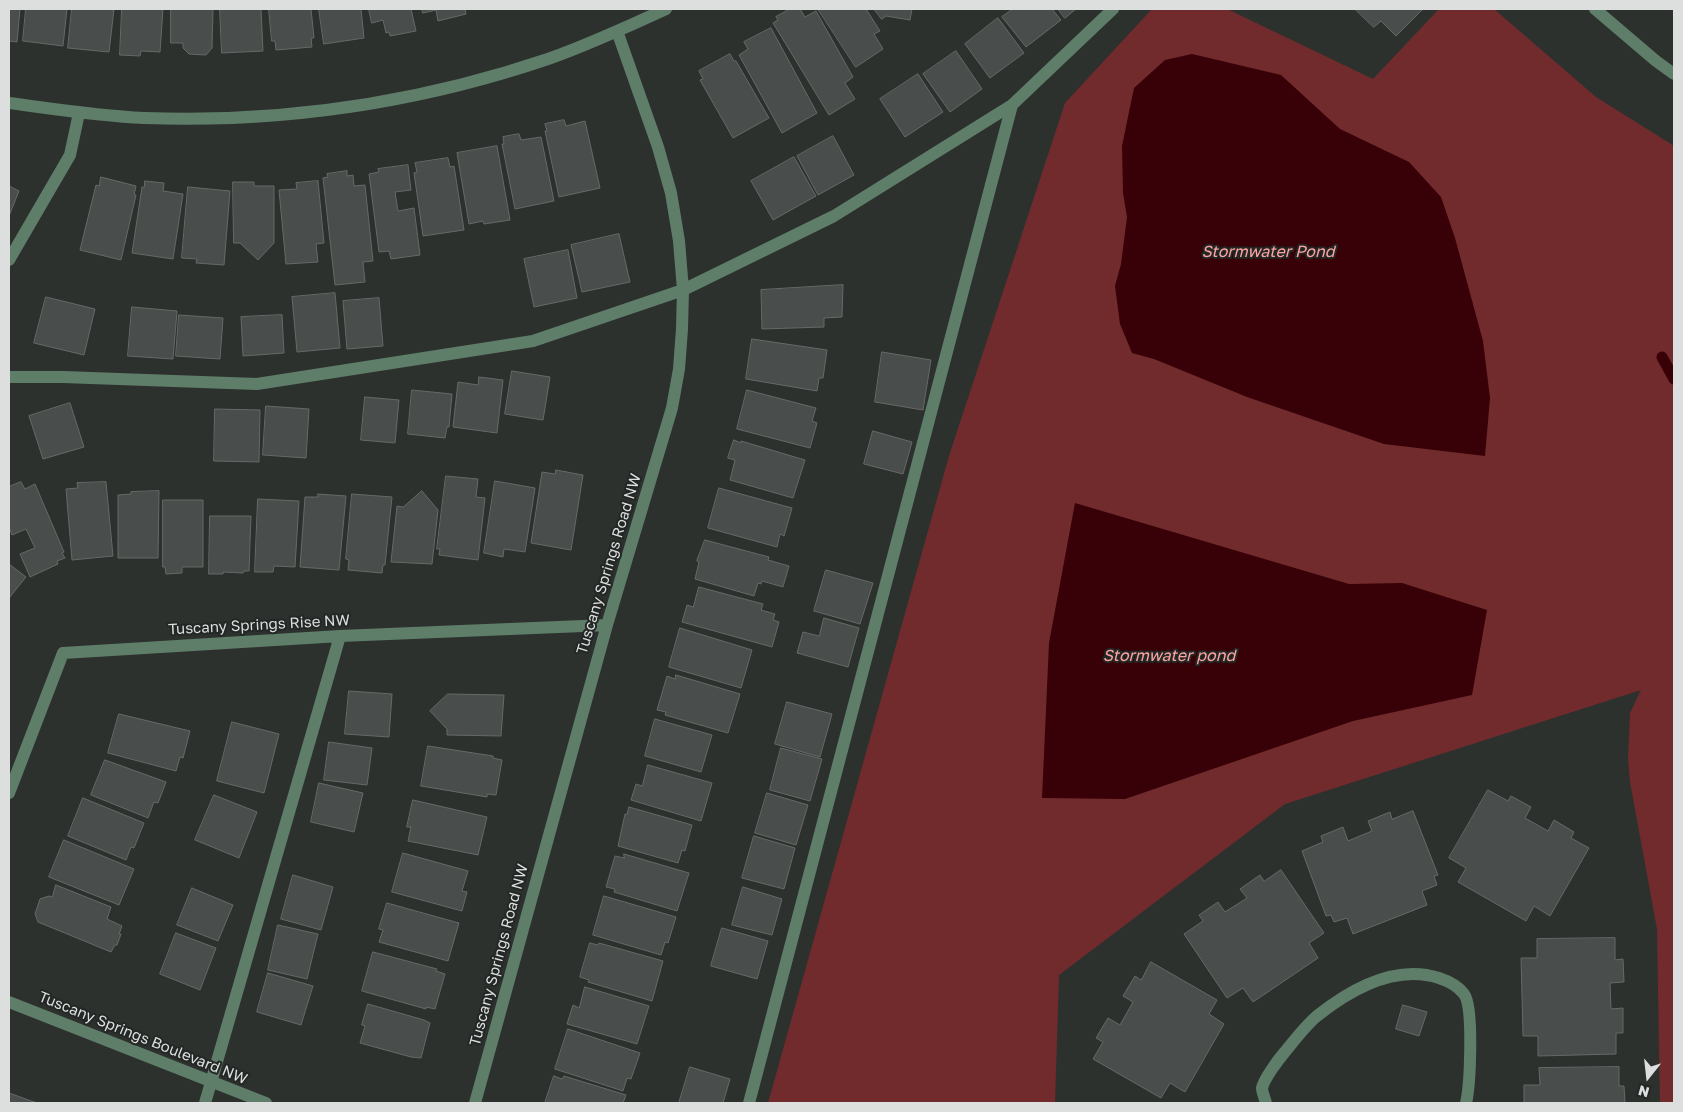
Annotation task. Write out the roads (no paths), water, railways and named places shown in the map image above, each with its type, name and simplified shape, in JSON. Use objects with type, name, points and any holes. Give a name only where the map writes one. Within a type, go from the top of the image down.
[{"type":"street","points":[[9,103],[79,113],[143,118],[207,119],[271,116],[334,110],[407,97],[478,80],[549,58],[666,9]]},
{"type":"street","points":[[9,377],[64,377],[257,384],[533,341],[683,290],[834,216],[1012,105],[1113,9]]},
{"type":"street","points":[[1595,9],[1674,74]]},
{"type":"street","name":"Tuscany Springs Road NW","points":[[475,1103],[607,625],[672,408],[679,369],[683,290],[679,241],[658,147],[617,31]]},
{"type":"street","points":[[749,1103],[1012,105]]},
{"type":"street","points":[[9,260],[70,155],[79,113]]},
{"type":"street","name":"Tuscany Springs Rise NW","points":[[9,793],[63,654],[340,636],[607,625]]},
{"type":"street","points":[[205,1103],[340,636]]},
{"type":"street","points":[[1266,1103],[1262,1088],[1274,1065],[1316,1017],[1359,988],[1382,978],[1397,975],[1427,974],[1449,982],[1465,995],[1469,1011],[1470,1087],[1466,1103]]},
{"type":"street","name":"Tuscany Springs Boulevard NW","points":[[9,1002],[266,1103]]},
{"type":"water","name":"Stormwater Pond","points":[[1192,54],[1281,75],[1340,129],[1409,162],[1441,197],[1455,238],[1483,341],[1490,398],[1485,456],[1384,444],[1247,397],[1154,359],[1132,353],[1120,324],[1115,286],[1121,264],[1127,217],[1123,193],[1122,146],[1134,88],[1165,60]]},
{"type":"water","name":"Stormwater pond","points":[[1075,503],[1349,584],[1402,583],[1487,610],[1472,695],[1353,721],[1125,799],[1042,798],[1049,643]]},
{"type":"waterway","points":[[1662,357],[1674,379]]}]
